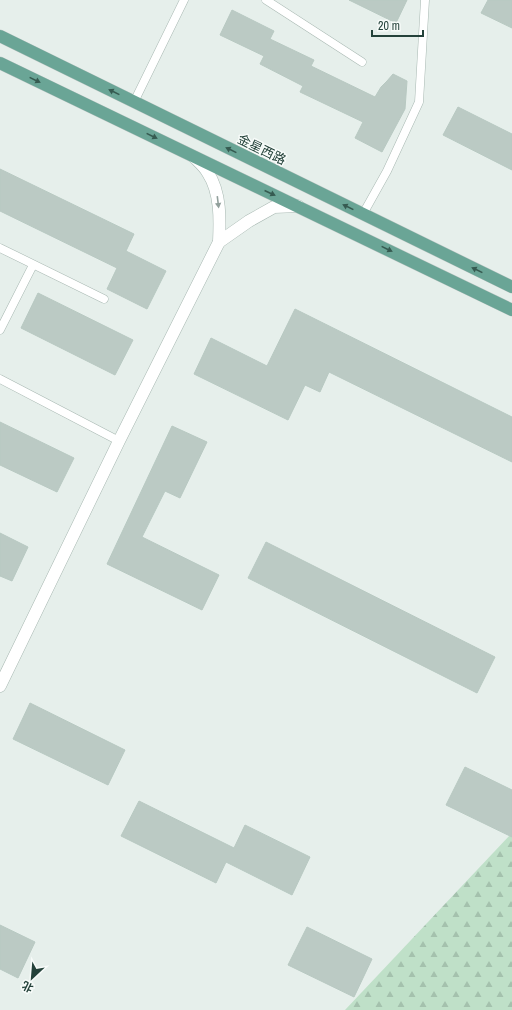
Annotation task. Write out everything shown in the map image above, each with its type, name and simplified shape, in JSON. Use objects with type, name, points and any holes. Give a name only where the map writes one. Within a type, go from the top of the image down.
[{"type":"main road","name":"金星西路","points":[[0,36],[512,288]]},
{"type":"main road","points":[[0,63],[512,310]]},
{"type":"street","points":[[0,686],[119,441],[219,242],[220,218],[217,194],[208,173],[194,157]]},
{"type":"street","points":[[219,242],[249,221],[274,207],[298,206]]},
{"type":"lane","points":[[134,102],[184,0]]},
{"type":"lane","points":[[266,0],[362,62]]},
{"type":"lane","points":[[363,214],[387,170],[419,102],[424,0]]},
{"type":"lane","points":[[0,248],[104,300]]},
{"type":"lane","points":[[0,330],[33,264]]},
{"type":"lane","points":[[0,379],[119,441]]},
{"type":"green space","points":[[512,833],[512,1010],[345,1010]]},
{"type":"building","points":[[349,0],[407,0],[396,23]]},
{"type":"building","points":[[488,0],[512,0],[512,28],[481,13]]},
{"type":"building","points":[[232,10],[274,31],[270,39],[314,60],[311,66],[375,97],[381,87],[393,74],[407,81],[405,109],[382,152],[355,138],[363,122],[300,92],[303,86],[260,64],[264,56],[220,35]]},
{"type":"building","points":[[458,107],[512,134],[512,170],[443,135]]},
{"type":"building","points":[[0,169],[134,234],[126,251],[166,271],[147,309],[107,289],[117,268],[0,211]]},
{"type":"building","points":[[38,293],[133,340],[115,375],[21,328]]},
{"type":"building","points":[[295,309],[512,417],[512,462],[329,372],[320,392],[305,385],[288,420],[194,374],[211,338],[267,366]]},
{"type":"building","points":[[0,422],[74,458],[57,492],[0,465]]},
{"type":"building","points":[[172,426],[207,442],[180,498],[165,491],[142,537],[219,575],[202,610],[107,564]]},
{"type":"building","points":[[0,533],[28,547],[12,581],[0,576]]},
{"type":"building","points":[[266,542],[495,657],[477,693],[248,578]]},
{"type":"building","points":[[30,703],[125,750],[108,785],[13,739]]},
{"type":"building","points":[[465,767],[512,790],[512,837],[446,805]]},
{"type":"building","points":[[139,801],[234,848],[245,825],[310,857],[292,895],[226,862],[216,883],[121,836]]},
{"type":"building","points":[[0,925],[35,942],[18,978],[0,969]]},
{"type":"building","points":[[307,927],[372,959],[354,997],[288,965]]}]
